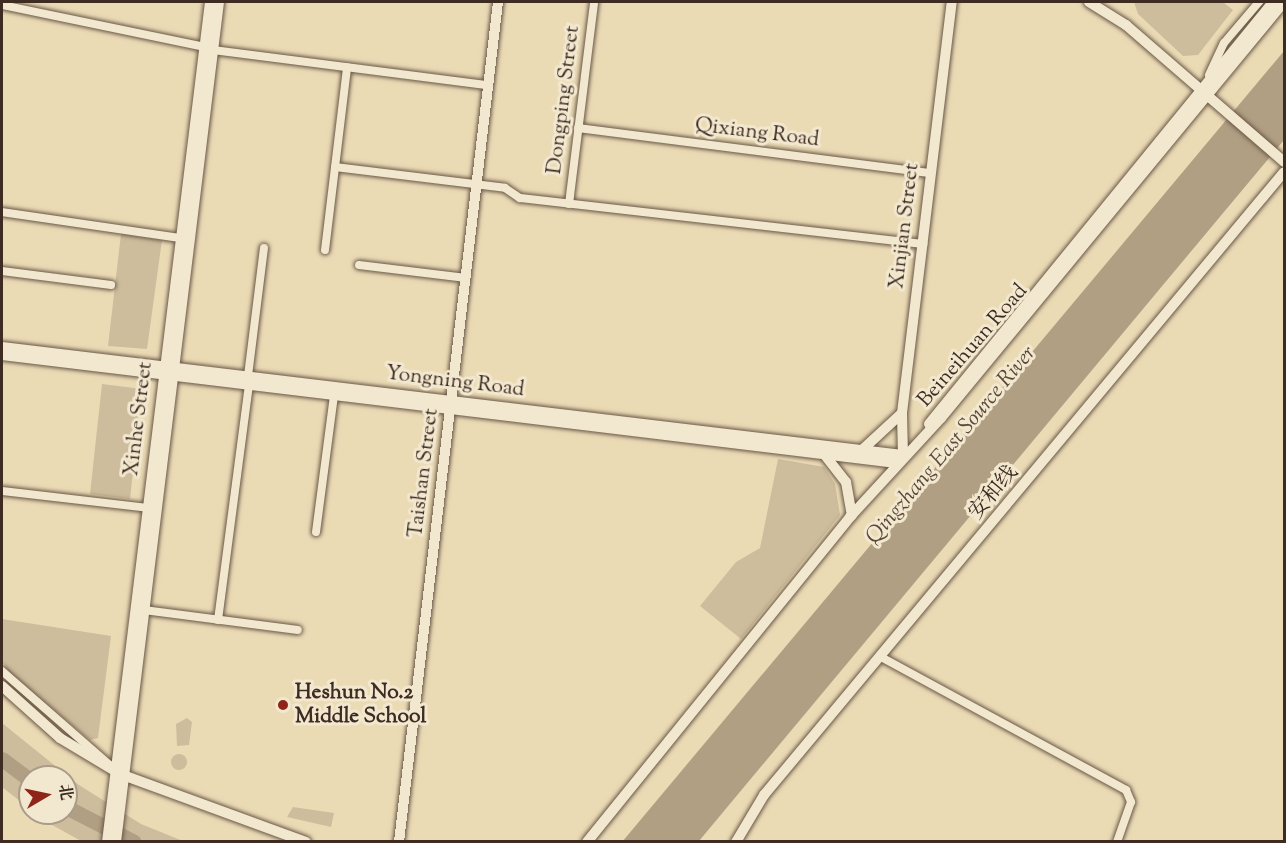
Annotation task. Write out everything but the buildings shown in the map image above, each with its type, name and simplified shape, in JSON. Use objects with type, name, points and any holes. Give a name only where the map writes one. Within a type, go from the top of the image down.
[{"type":"main road","name":"Xinhe Street","points":[[116,842],[117,801],[148,508],[169,371],[209,48],[210,2]]},
{"type":"main road","name":"Xinhe Street","points":[[120,774],[144,610],[181,238],[209,48],[219,2]]},
{"type":"main road","name":"Taishan Street","points":[[399,842],[498,2]]},
{"type":"main road","name":"Xinjian Street","points":[[900,459],[902,413],[952,2]]},
{"type":"main road","points":[[1089,2],[1206,89]]},
{"type":"main road","points":[[1106,2],[1277,149],[1284,162]]},
{"type":"main road","name":"Beineihuan Road","points":[[587,842],[852,515],[927,429],[941,418],[1206,89],[1273,2]]},
{"type":"main road","name":"Beineihuan Road","points":[[1206,89],[1284,2]]},
{"type":"main road","name":"安和线","points":[[736,842],[764,795],[1284,172]]},
{"type":"main road","name":"Yongning Road","points":[[2,347],[169,371]]},
{"type":"main road","name":"Yongning Road","points":[[2,355],[248,380],[824,454],[900,459]]},
{"type":"main road","name":"Yongning Road","points":[[248,380],[334,395],[451,405],[862,450],[900,459]]},
{"type":"main road","points":[[862,450],[902,413]]},
{"type":"main road","points":[[824,454],[846,482],[852,515]]},
{"type":"main road","points":[[2,686],[60,738],[120,774],[306,842]]},
{"type":"main road","name":"Xinhe Street","points":[[107,842],[117,801]]},
{"type":"street","name":"Dongping Street","points":[[569,204],[594,2]]},
{"type":"street","points":[[1206,89],[1224,43],[1259,2]]},
{"type":"street","points":[[2,5],[209,48],[488,85]]},
{"type":"street","points":[[325,250],[348,67]]},
{"type":"street","name":"Qixiang Road","points":[[578,128],[931,173]]},
{"type":"street","points":[[335,167],[505,188],[520,198],[923,244]]},
{"type":"street","points":[[2,212],[181,238]]},
{"type":"street","points":[[218,620],[264,248]]},
{"type":"street","points":[[359,265],[466,278]]},
{"type":"street","points":[[2,271],[111,285]]},
{"type":"street","points":[[316,532],[334,395]]},
{"type":"street","points":[[2,491],[148,508]]},
{"type":"street","points":[[144,610],[298,630]]},
{"type":"street","points":[[881,657],[1126,790],[1131,802],[1117,842]]},
{"type":"street","points":[[2,671],[101,753],[120,774]]},
{"type":"shaded area","points":[[1134,2],[1223,2],[1233,10],[1198,55],[1183,56],[1138,14]]},
{"type":"shaded area","points":[[1284,51],[1284,140],[699,841],[622,842]]},
{"type":"shaded area","points":[[121,234],[162,240],[147,349],[108,346]]},
{"type":"shaded area","points":[[102,384],[142,389],[130,499],[90,494]]},
{"type":"shaded area","points":[[778,459],[824,467],[835,484],[840,515],[741,639],[700,606],[736,562],[760,548]]},
{"type":"shaded area","points":[[2,619],[111,636],[98,738],[90,740],[10,673],[2,662]]},
{"type":"shaded area","points":[[187,718],[192,722],[189,745],[177,746],[176,724]]},
{"type":"shaded area","points":[[2,723],[54,765],[18,765],[18,800],[2,787]]},
{"type":"shaded area","points":[[179,754],[185,756],[187,762],[185,768],[179,770],[173,768],[171,762],[173,756]]},
{"type":"shaded area","points":[[78,784],[141,824],[183,841],[81,841],[54,826],[78,825]]},
{"type":"shaded area","points":[[293,807],[334,813],[331,827],[287,817]]},
{"type":"waterway","points":[[2,759],[18,771]]},
{"type":"waterway","points":[[78,813],[134,842]]},
{"type":"place","name":"Heshun No.2 Middle School","points":[[283,705]]},
{"type":"water label","name":"Qingzhang East Source River","points":[[952,446]]}]
